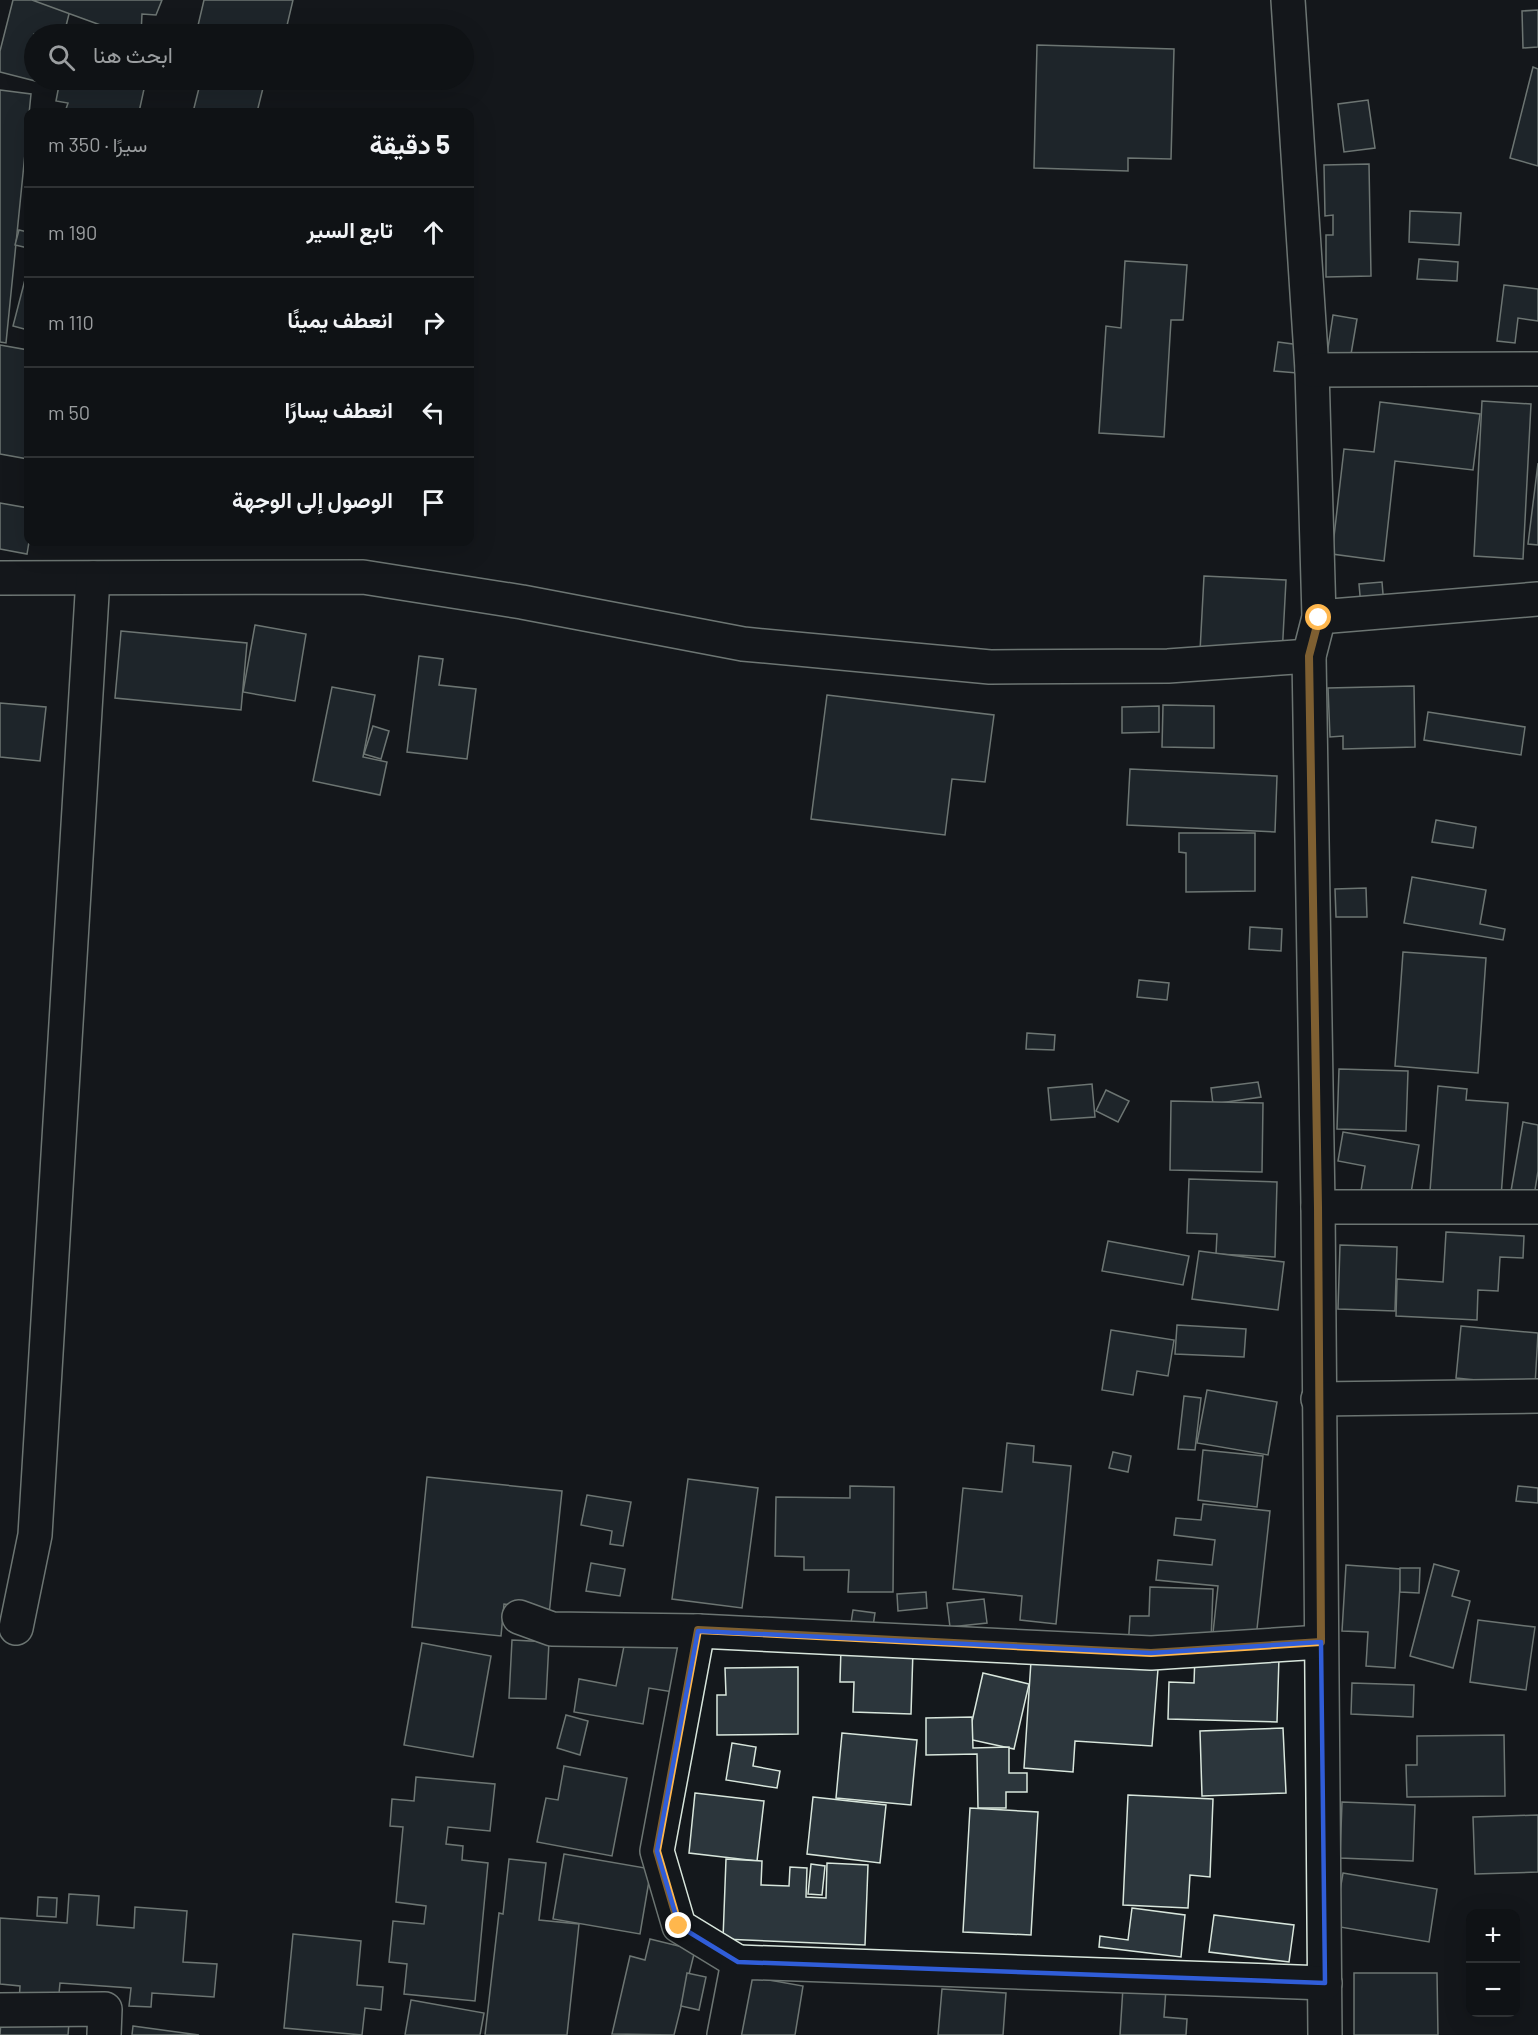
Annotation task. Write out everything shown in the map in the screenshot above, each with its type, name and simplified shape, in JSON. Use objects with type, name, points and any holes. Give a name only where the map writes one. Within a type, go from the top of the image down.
[{"type":"street","points":[[1288,0],[1312,370],[1319,618],[1309,656],[1318,1207],[1325,2035]]},
{"type":"street","points":[[1312,370],[1538,369]]},
{"type":"street","points":[[0,578],[363,577],[522,602],[743,644],[990,667],[1168,666],[1309,656]]},
{"type":"street","points":[[16,1628],[35,1535],[93,578]]},
{"type":"street","points":[[1319,618],[1538,599]]},
{"type":"street","points":[[1318,1207],[1538,1208]]},
{"type":"street","points":[[1318,1399],[1538,1396]]},
{"type":"street","points":[[519,1617],[552,1629],[698,1630],[1151,1653],[1321,1642]]},
{"type":"street","points":[[698,1630],[657,1851],[679,1926],[738,1962],[1324,1983]]},
{"type":"street","points":[[724,2035],[738,1962]]},
{"type":"street","points":[[0,2010],[105,2009],[104,2035]]},
{"type":"highlighted area","points":[[698,1631],[1151,1653],[1321,1642],[1325,1983],[738,1962],[679,1926],[657,1851]]},
{"type":"building","points":[[13,0],[46,0],[71,6],[66,24],[24,24],[24,78],[0,72],[0,51]]},
{"type":"building","points":[[32,0],[162,0],[156,15],[142,14],[142,24],[98,24]]},
{"type":"building","points":[[204,0],[293,0],[287,24],[198,24]]},
{"type":"building","points":[[1538,10],[1538,47],[1523,48],[1522,11]]},
{"type":"building","points":[[1037,45],[1174,49],[1171,159],[1128,158],[1128,171],[1034,168]]},
{"type":"building","points":[[1533,67],[1538,69],[1538,166],[1510,158]]},
{"type":"building","points":[[0,90],[31,94],[30,108],[24,108],[24,164],[6,343],[0,342]]},
{"type":"building","points":[[58,90],[144,90],[140,108],[66,108],[68,103],[56,101]]},
{"type":"building","points":[[198,90],[262,90],[258,108],[194,108]]},
{"type":"building","points":[[1368,100],[1375,148],[1344,152],[1338,104]]},
{"type":"building","points":[[1369,164],[1371,276],[1326,277],[1326,235],[1333,235],[1333,215],[1325,216],[1324,165]]},
{"type":"building","points":[[1410,211],[1461,213],[1459,245],[1409,242]]},
{"type":"building","points":[[19,230],[24,231],[24,247],[15,245]]},
{"type":"building","points":[[1419,259],[1458,262],[1457,281],[1417,279]]},
{"type":"building","points":[[1125,261],[1187,265],[1183,320],[1171,320],[1164,437],[1099,433],[1106,326],[1121,328]]},
{"type":"building","points":[[24,283],[24,329],[13,326]]},
{"type":"building","points":[[1504,285],[1538,289],[1538,321],[1518,318],[1515,343],[1497,341]]},
{"type":"building","points":[[1333,315],[1357,319],[1349,366],[1326,361]]},
{"type":"building","points":[[1278,342],[1300,345],[1297,373],[1274,371]]},
{"type":"building","points":[[0,345],[24,349],[24,458],[0,454]]},
{"type":"building","points":[[1482,401],[1531,404],[1523,559],[1474,556]]},
{"type":"building","points":[[1380,402],[1480,414],[1473,470],[1395,461],[1384,561],[1332,554],[1344,449],[1374,452]]},
{"type":"building","points":[[1538,463],[1538,545],[1528,544]]},
{"type":"building","points":[[0,503],[24,507],[24,546],[28,546],[27,554],[0,549]]},
{"type":"building","points":[[1204,576],[1286,580],[1282,656],[1200,651]]},
{"type":"building","points":[[1382,582],[1384,606],[1361,607],[1359,584]]},
{"type":"building","points":[[255,625],[306,634],[295,701],[243,692]]},
{"type":"building","points":[[121,631],[247,643],[241,710],[115,698]]},
{"type":"building","points":[[419,656],[443,659],[439,685],[476,689],[467,759],[407,752]]},
{"type":"building","points":[[1414,686],[1415,747],[1343,749],[1343,736],[1330,737],[1328,688]]},
{"type":"building","points":[[332,687],[375,695],[363,757],[387,762],[380,795],[313,781]]},
{"type":"building","points":[[827,695],[994,715],[985,782],[952,779],[945,835],[811,819]]},
{"type":"building","points":[[0,703],[46,707],[40,761],[0,757]]},
{"type":"building","points":[[1163,705],[1214,706],[1214,748],[1162,747]]},
{"type":"building","points":[[1159,706],[1159,732],[1122,733],[1122,707]]},
{"type":"building","points":[[1428,712],[1525,727],[1521,755],[1424,740]]},
{"type":"building","points":[[373,726],[389,731],[381,759],[364,754]]},
{"type":"building","points":[[1130,769],[1277,776],[1275,832],[1127,825]]},
{"type":"building","points":[[1436,820],[1476,827],[1473,848],[1432,842]]},
{"type":"building","points":[[1179,833],[1255,833],[1255,891],[1186,892],[1186,853],[1179,852]]},
{"type":"building","points":[[1412,877],[1486,890],[1480,924],[1505,929],[1503,940],[1404,923]]},
{"type":"building","points":[[1366,888],[1367,917],[1336,917],[1335,889]]},
{"type":"building","points":[[1250,927],[1282,929],[1281,951],[1249,949]]},
{"type":"building","points":[[1403,952],[1486,958],[1478,1073],[1395,1066]]},
{"type":"building","points":[[1139,980],[1169,983],[1167,1000],[1137,997]]},
{"type":"building","points":[[1027,1033],[1055,1035],[1054,1050],[1026,1049]]},
{"type":"building","points":[[1339,1069],[1408,1071],[1406,1131],[1337,1129]]},
{"type":"building","points":[[1258,1082],[1261,1097],[1213,1104],[1211,1088]]},
{"type":"building","points":[[1092,1084],[1095,1117],[1051,1120],[1048,1088]]},
{"type":"building","points":[[1438,1086],[1467,1089],[1466,1100],[1508,1103],[1501,1197],[1430,1191]]},
{"type":"building","points":[[1106,1090],[1129,1101],[1118,1122],[1096,1111]]},
{"type":"building","points":[[1171,1101],[1263,1103],[1262,1172],[1170,1170]]},
{"type":"building","points":[[1523,1122],[1538,1125],[1538,1171],[1534,1196],[1511,1191]]},
{"type":"building","points":[[1343,1132],[1419,1145],[1410,1199],[1361,1191],[1365,1166],[1338,1161]]},
{"type":"building","points":[[1189,1179],[1277,1182],[1275,1257],[1216,1254],[1217,1234],[1187,1233]]},
{"type":"building","points":[[1446,1232],[1524,1236],[1523,1258],[1500,1257],[1498,1291],[1478,1290],[1477,1320],[1396,1316],[1397,1279],[1443,1282]]},
{"type":"building","points":[[1108,1241],[1189,1256],[1183,1285],[1102,1271]]},
{"type":"building","points":[[1340,1245],[1397,1247],[1395,1311],[1338,1309]]},
{"type":"building","points":[[1199,1251],[1284,1262],[1278,1310],[1192,1299]]},
{"type":"building","points":[[1177,1325],[1246,1329],[1244,1357],[1175,1354]]},
{"type":"building","points":[[1461,1326],[1538,1333],[1535,1386],[1456,1378]]},
{"type":"building","points":[[1111,1330],[1174,1340],[1168,1376],[1137,1371],[1133,1395],[1102,1390]]},
{"type":"building","points":[[1207,1390],[1277,1402],[1268,1455],[1197,1443]]},
{"type":"building","points":[[1184,1396],[1201,1398],[1195,1450],[1178,1449]]},
{"type":"building","points":[[1007,1443],[1034,1446],[1033,1462],[1071,1466],[1056,1624],[1020,1620],[1022,1596],[953,1589],[963,1488],[1002,1492]]},
{"type":"building","points":[[1203,1450],[1263,1456],[1257,1507],[1198,1500]]},
{"type":"building","points":[[1113,1452],[1131,1456],[1128,1472],[1109,1468]]},
{"type":"building","points":[[427,1477],[562,1491],[549,1615],[530,1607],[504,1604],[501,1636],[412,1627]]},
{"type":"building","points":[[688,1479],[758,1488],[742,1608],[672,1599]]},
{"type":"building","points":[[850,1486],[894,1487],[893,1592],[848,1592],[849,1570],[804,1570],[804,1557],[775,1556],[776,1497],[850,1498]]},
{"type":"building","points":[[1518,1486],[1538,1488],[1538,1503],[1516,1501]]},
{"type":"building","points":[[587,1495],[631,1502],[623,1546],[610,1544],[612,1531],[581,1525]]},
{"type":"building","points":[[1203,1504],[1270,1511],[1256,1638],[1213,1633],[1218,1586],[1156,1580],[1158,1560],[1212,1565],[1215,1540],[1174,1535],[1176,1518],[1201,1520]]},
{"type":"building","points":[[591,1563],[625,1569],[620,1596],[586,1591]]},
{"type":"building","points":[[1434,1564],[1459,1571],[1452,1596],[1470,1601],[1453,1668],[1410,1656]]},
{"type":"building","points":[[1346,1565],[1401,1569],[1395,1668],[1366,1666],[1368,1632],[1342,1631]]},
{"type":"building","points":[[1400,1568],[1420,1568],[1419,1593],[1400,1592]]},
{"type":"building","points":[[1150,1587],[1213,1589],[1211,1642],[1128,1649],[1130,1616],[1149,1616]]},
{"type":"building","points":[[926,1592],[927,1608],[898,1611],[897,1594]]},
{"type":"building","points":[[984,1599],[987,1623],[950,1627],[947,1603]]},
{"type":"building","points":[[853,1610],[875,1613],[873,1626],[851,1623]]},
{"type":"building","points":[[1478,1620],[1535,1627],[1526,1690],[1470,1682]]},
{"type":"building","points":[[512,1640],[549,1642],[546,1699],[509,1698]]},
{"type":"building","points":[[688,1640],[679,1693],[649,1688],[643,1724],[574,1712],[579,1679],[616,1686],[625,1641]]},
{"type":"building","points":[[422,1643],[491,1656],[473,1757],[404,1745]]},
{"type":"building","points":[[841,1647],[913,1650],[911,1714],[853,1712],[854,1682],[840,1682]]},
{"type":"building","points":[[1195,1655],[1279,1657],[1277,1722],[1168,1719],[1169,1682],[1194,1683]]},
{"type":"building","points":[[1031,1661],[1158,1669],[1152,1746],[1075,1741],[1073,1772],[1024,1768]]},
{"type":"building","points":[[798,1667],[798,1734],[717,1735],[717,1695],[726,1695],[725,1668]]},
{"type":"building","points":[[983,1673],[1029,1684],[1014,1749],[968,1739]]},
{"type":"building","points":[[1352,1683],[1414,1685],[1413,1717],[1351,1714]]},
{"type":"building","points":[[566,1715],[588,1721],[580,1755],[557,1748]]},
{"type":"building","points":[[972,1717],[973,1748],[1009,1747],[1009,1773],[1027,1773],[1027,1792],[1006,1792],[1006,1808],[978,1808],[977,1754],[926,1755],[926,1718]]},
{"type":"building","points":[[1283,1728],[1286,1793],[1202,1796],[1200,1731]]},
{"type":"building","points":[[842,1733],[917,1740],[911,1805],[836,1798]]},
{"type":"building","points":[[1504,1735],[1505,1796],[1407,1797],[1406,1765],[1417,1765],[1417,1736]]},
{"type":"building","points":[[732,1743],[756,1747],[753,1766],[780,1771],[777,1788],[726,1780]]},
{"type":"building","points":[[564,1766],[627,1778],[612,1856],[537,1842],[546,1798],[558,1800]]},
{"type":"building","points":[[416,1777],[495,1784],[490,1831],[448,1827],[446,1844],[463,1846],[462,1860],[488,1863],[475,2001],[404,1994],[407,1964],[389,1962],[393,1921],[424,1924],[426,1906],[396,1902],[403,1827],[390,1826],[392,1799],[414,1801]]},
{"type":"building","points":[[695,1793],[764,1801],[757,1861],[689,1853]]},
{"type":"building","points":[[1128,1795],[1213,1799],[1210,1877],[1190,1875],[1188,1908],[1123,1905]]},
{"type":"building","points":[[813,1797],[886,1805],[880,1863],[807,1854]]},
{"type":"building","points":[[1342,1802],[1415,1805],[1413,1861],[1340,1858]]},
{"type":"building","points":[[970,1808],[1038,1812],[1031,1935],[963,1932]]},
{"type":"building","points":[[1538,1815],[1538,1872],[1475,1874],[1473,1817]]},
{"type":"building","points":[[564,1854],[651,1869],[640,1934],[553,1919]]},
{"type":"building","points":[[509,1859],[546,1863],[539,1920],[579,1924],[567,2035],[485,2035],[499,1913],[503,1914]]},
{"type":"building","points":[[726,1859],[762,1861],[761,1885],[789,1886],[790,1867],[807,1868],[806,1897],[826,1898],[827,1863],[868,1865],[865,1945],[723,1939]]},
{"type":"building","points":[[811,1864],[825,1866],[822,1895],[808,1894]]},
{"type":"building","points":[[1343,1873],[1437,1889],[1429,1942],[1334,1926]]},
{"type":"building","points":[[69,1894],[99,1896],[97,1925],[134,1928],[135,1907],[187,1911],[183,1962],[217,1964],[214,1997],[152,1993],[151,2007],[129,2006],[131,1988],[60,1983],[58,2004],[19,2002],[20,1986],[0,1984],[0,1918],[67,1923]]},
{"type":"building","points":[[38,1897],[57,1898],[56,1917],[37,1916]]},
{"type":"building","points":[[1132,1908],[1185,1915],[1181,1957],[1099,1947],[1100,1936],[1128,1940]]},
{"type":"building","points":[[1214,1915],[1294,1925],[1289,1962],[1209,1952]]},
{"type":"building","points":[[293,1934],[361,1941],[357,1985],[383,1987],[381,2010],[365,2008],[362,2035],[284,2028]]},
{"type":"building","points":[[650,1939],[695,1950],[674,2035],[612,2034],[630,1956],[645,1960]]},
{"type":"building","points":[[687,1973],[706,1977],[699,2010],[681,2006]]},
{"type":"building","points":[[1354,1973],[1437,1973],[1438,2035],[1354,2035]]},
{"type":"building","points":[[741,1975],[803,1986],[795,2035],[731,2035]]},
{"type":"building","points":[[1123,1987],[1166,1989],[1164,2017],[1187,2019],[1186,2035],[1120,2035]]},
{"type":"building","points":[[942,1989],[1006,1993],[1003,2035],[938,2035]]},
{"type":"building","points":[[411,2000],[484,2013],[480,2035],[405,2035]]},
{"type":"building","points":[[1,2021],[69,2023],[68,2035],[0,2035]]},
{"type":"building","points":[[133,2026],[199,2035],[132,2035]]},
{"type":"route","points":[[679,1926],[657,1851],[698,1630],[1151,1653],[1321,1642],[1318,1207],[1309,656],[1319,618]]}]
